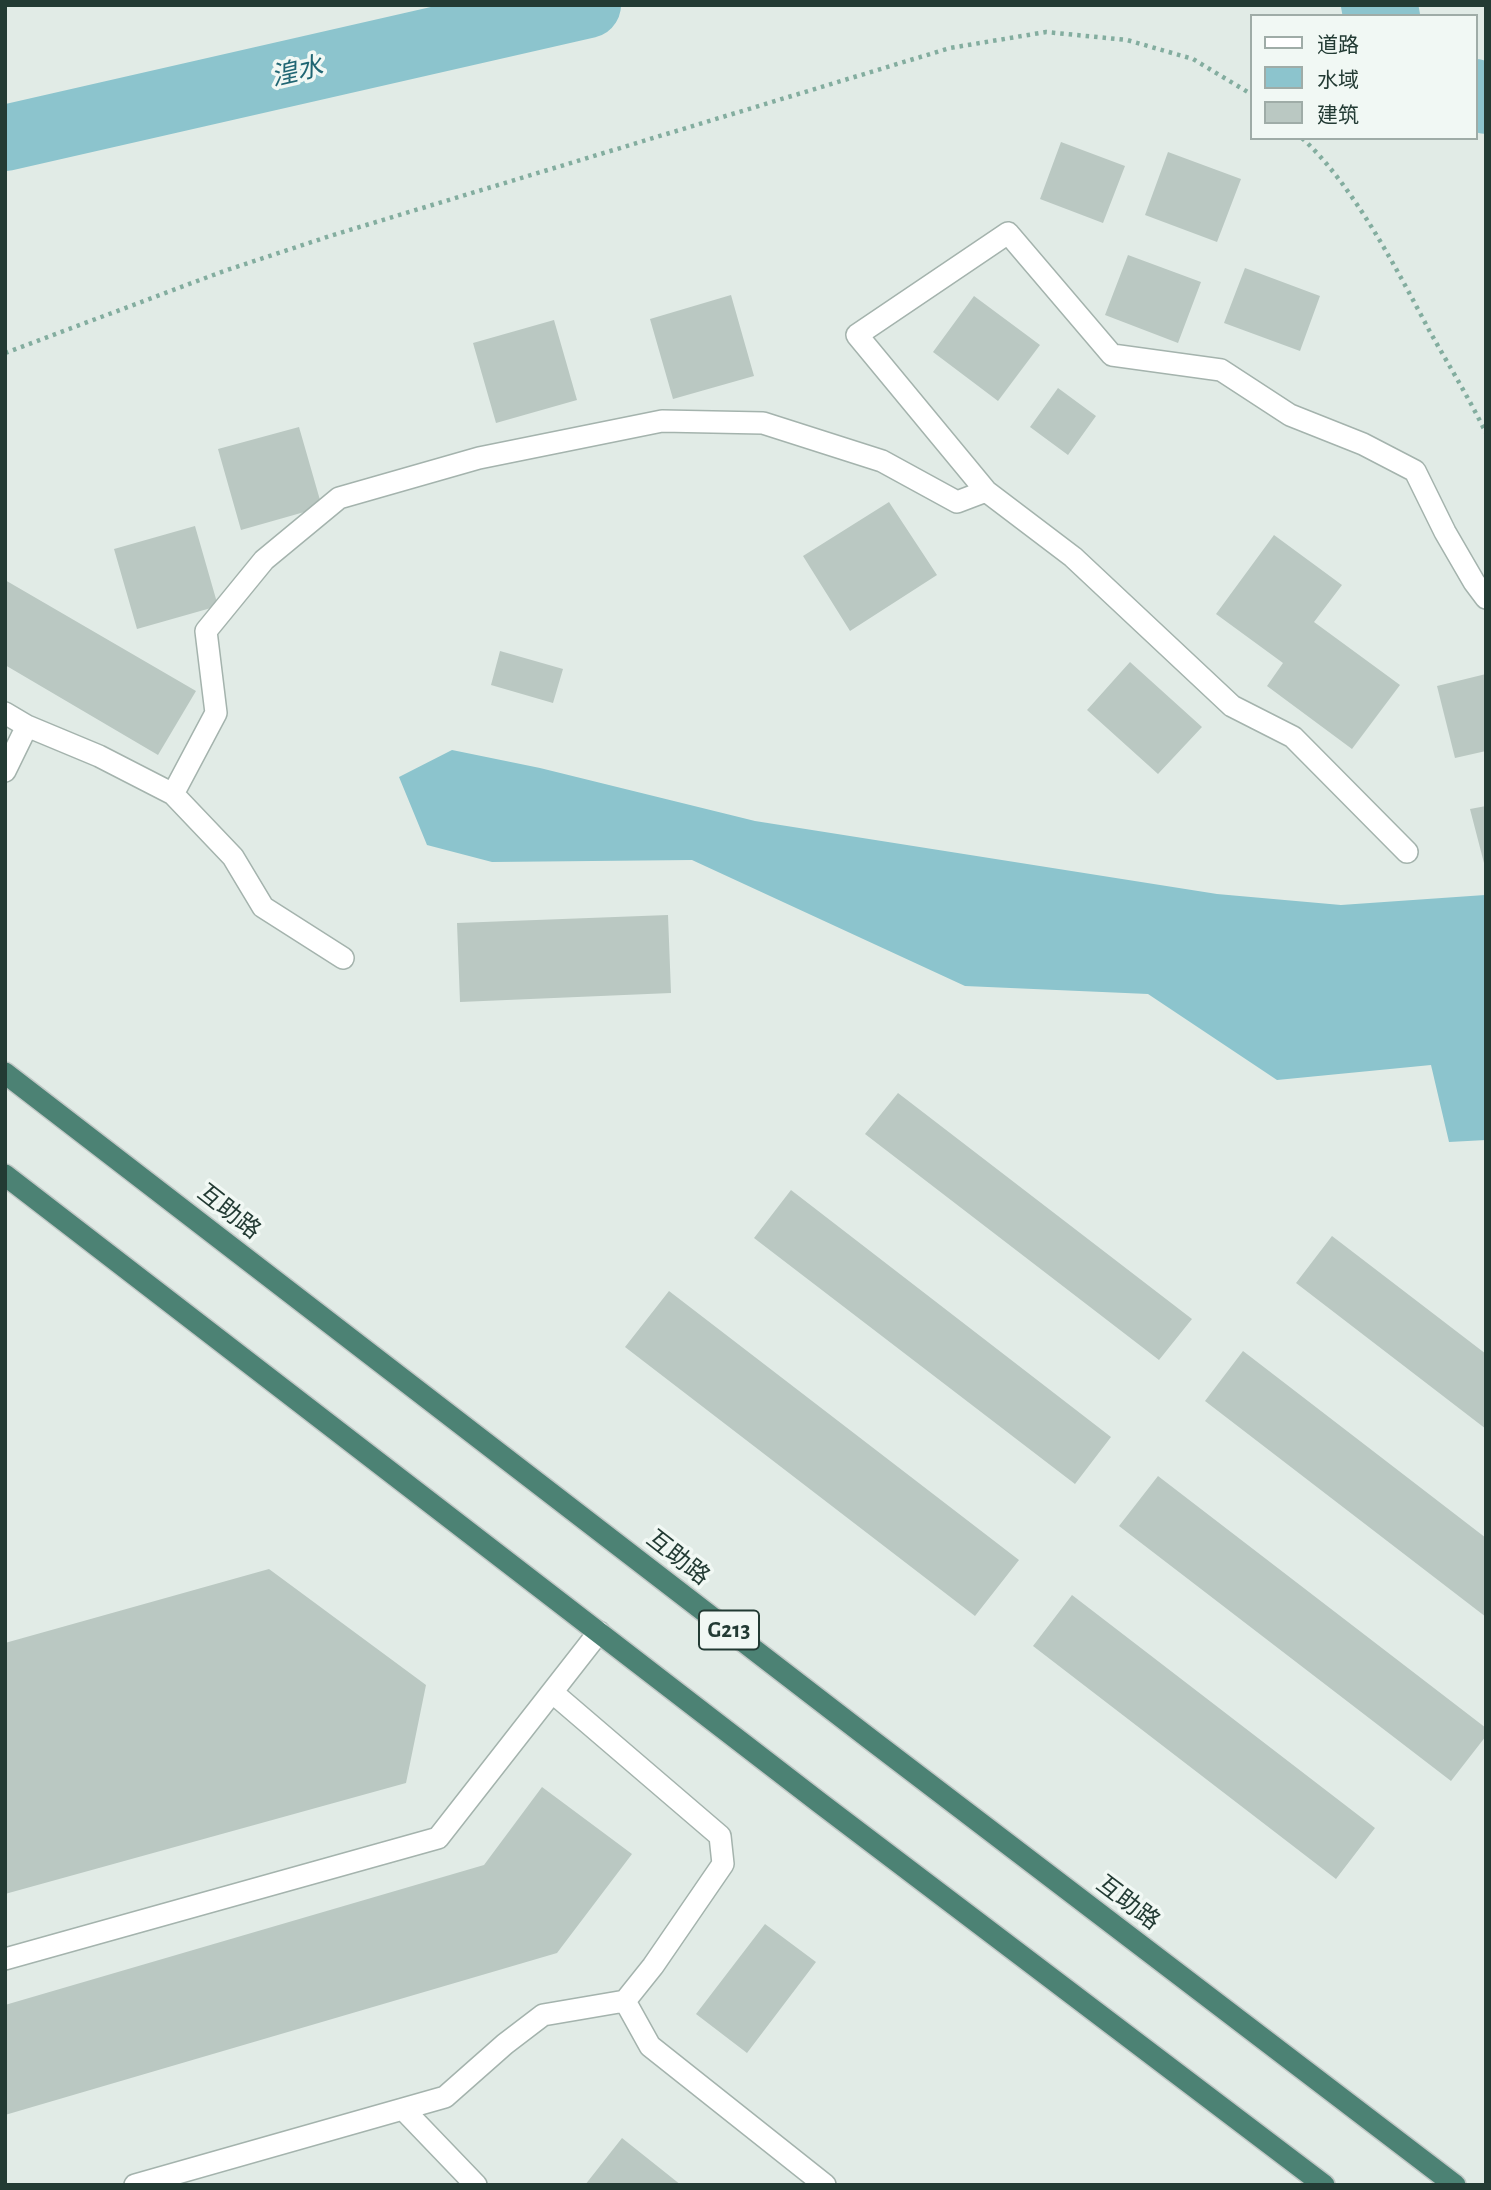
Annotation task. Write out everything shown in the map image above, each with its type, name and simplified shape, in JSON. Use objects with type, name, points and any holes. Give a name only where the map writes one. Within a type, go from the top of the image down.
[{"type":"highway","name":"互助路","points":[[5,1073],[1455,2185]]},
{"type":"highway","points":[[5,1175],[1324,2185]]},
{"type":"street","points":[[1407,852],[1293,737],[1232,706],[1073,557],[986,491],[857,335],[1008,233],[1112,355],[1221,370],[1290,415],[1363,444],[1415,471],[1445,532],[1486,598]]},
{"type":"street","points":[[173,794],[216,713],[206,631],[264,559],[339,498],[479,458],[662,421],[763,423],[882,461],[957,502],[986,491]]},
{"type":"street","points":[[5,713],[27,726],[99,756],[173,794],[233,857],[262,907],[343,958]]},
{"type":"street","points":[[5,771],[27,726]]},
{"type":"street","points":[[5,1959],[438,1838],[599,1632]]},
{"type":"street","points":[[135,2185],[444,2097],[543,2015],[625,2001],[653,1966],[723,1864],[720,1836],[552,1692]]},
{"type":"street","points":[[625,2001],[650,2046],[825,2185]]},
{"type":"street","points":[[403,2109],[476,2185]]},
{"type":"path","points":[[5,353],[224,271],[330,236],[724,114],[950,48],[1046,32],[1127,40],[1193,59],[1250,93]]},
{"type":"path","points":[[1304,140],[1315,150],[1359,208],[1486,433]]},
{"type":"water","points":[[452,750],[540,768],[755,821],[1217,894],[1341,905],[1485,895],[1486,1140],[1449,1142],[1431,1065],[1277,1080],[1148,994],[965,986],[692,860],[492,862],[427,845],[399,777]]},
{"type":"building","points":[[1061,142],[1125,166],[1103,223],[1040,199]]},
{"type":"building","points":[[1168,152],[1241,179],[1217,242],[1145,215]]},
{"type":"building","points":[[1128,255],[1201,282],[1178,343],[1105,315]]},
{"type":"building","points":[[1245,268],[1320,296],[1300,351],[1224,323]]},
{"type":"building","points":[[731,295],[754,376],[673,399],[650,319]]},
{"type":"building","points":[[974,296],[1040,345],[998,401],[933,352]]},
{"type":"building","points":[[554,320],[577,400],[496,423],[473,343]]},
{"type":"building","points":[[1058,388],[1096,416],[1068,455],[1030,427]]},
{"type":"building","points":[[299,427],[322,507],[241,530],[218,449]]},
{"type":"building","points":[[889,502],[937,575],[850,631],[803,556]]},
{"type":"building","points":[[195,526],[218,606],[137,629],[114,549]]},
{"type":"building","points":[[1274,535],[1342,585],[1314,622],[1400,685],[1352,749],[1267,686],[1283,663],[1216,614]]},
{"type":"building","points":[[5,580],[196,691],[158,755],[5,665]]},
{"type":"building","points":[[500,651],[563,669],[553,703],[491,685]]},
{"type":"building","points":[[1130,662],[1202,727],[1158,774],[1087,710]]},
{"type":"building","points":[[1486,674],[1486,751],[1455,758],[1437,686]]},
{"type":"building","points":[[1486,806],[1486,867],[1485,867],[1470,809]]},
{"type":"building","points":[[668,915],[671,993],[460,1002],[457,923]]},
{"type":"building","points":[[898,1093],[1192,1319],[1159,1360],[865,1134]]},
{"type":"building","points":[[791,1190],[1111,1437],[1075,1484],[754,1238]]},
{"type":"building","points":[[1332,1236],[1486,1354],[1486,1429],[1296,1283]]},
{"type":"building","points":[[669,1291],[1019,1560],[975,1616],[625,1347]]},
{"type":"building","points":[[1243,1351],[1486,1538],[1486,1617],[1205,1401]]},
{"type":"building","points":[[1158,1476],[1486,1728],[1486,1736],[1451,1781],[1119,1526]]},
{"type":"building","points":[[269,1569],[426,1685],[406,1783],[5,1894],[5,1643]]},
{"type":"building","points":[[1072,1595],[1375,1828],[1336,1879],[1033,1646]]},
{"type":"building","points":[[542,1787],[632,1854],[557,1953],[5,2115],[5,2005],[484,1865]]},
{"type":"building","points":[[765,1924],[816,1962],[747,2053],[696,2014]]},
{"type":"building","points":[[622,2138],[681,2185],[585,2185]]},
{"type":"waterway","name":"湟水","points":[[5,138],[588,5]]},
{"type":"waterway","name":"湟水","points":[[1374,5],[1385,14]]},
{"type":"waterway","name":"湟水","points":[[1477,94],[1486,101]]}]
